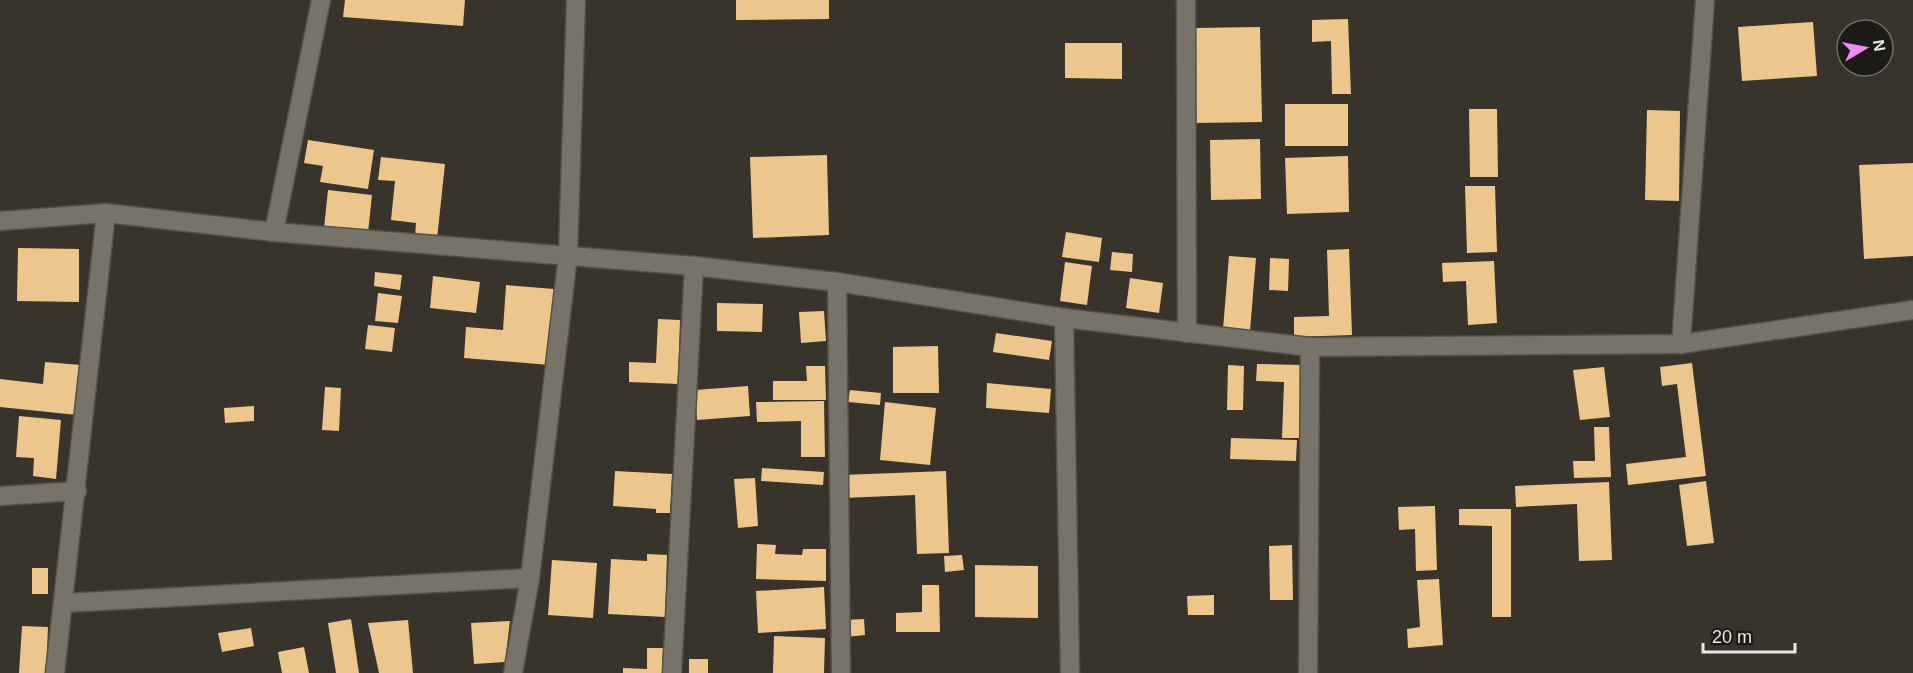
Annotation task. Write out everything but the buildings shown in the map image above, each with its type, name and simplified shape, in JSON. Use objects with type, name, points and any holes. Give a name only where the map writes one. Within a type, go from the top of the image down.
[{"type":"street","points":[[274,232],[321,0]]},
{"type":"street","points":[[513,673],[530,578],[568,255],[576,0]]},
{"type":"street","points":[[1186,0],[1187,333]]},
{"type":"street","points":[[1681,345],[1705,0]]},
{"type":"street","points":[[55,673],[77,491],[106,213]]},
{"type":"street","points":[[0,221],[106,213],[274,232],[694,266],[837,282],[1064,318],[1310,347],[1681,345],[1913,310]]},
{"type":"street","points":[[672,673],[694,266]]},
{"type":"street","points":[[837,282],[841,673]]},
{"type":"street","points":[[1064,318],[1070,673]]},
{"type":"street","points":[[1308,673],[1310,347]]},
{"type":"street","points":[[0,496],[77,491]]},
{"type":"street","points":[[64,603],[530,578]]}]
